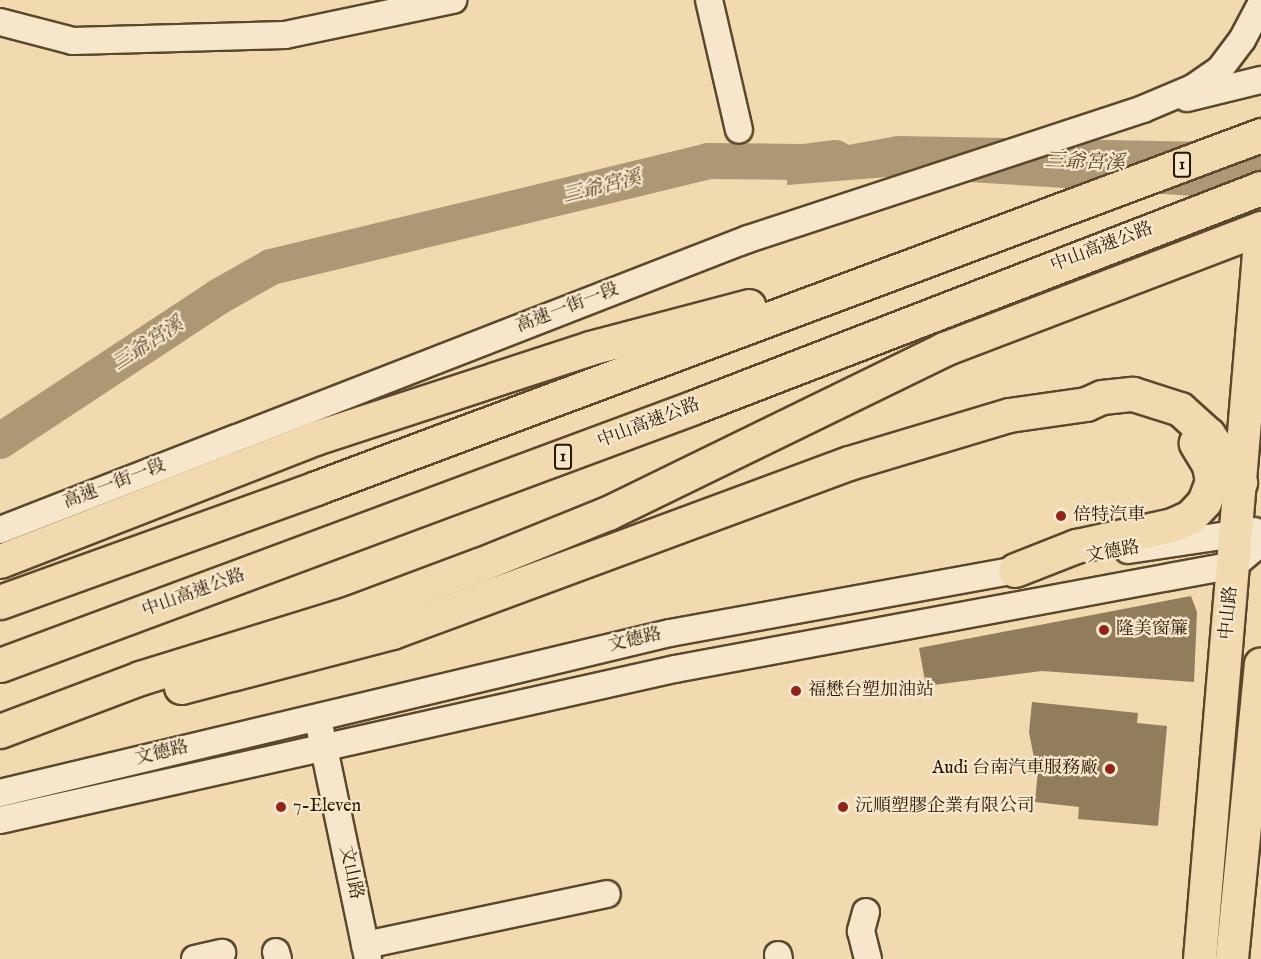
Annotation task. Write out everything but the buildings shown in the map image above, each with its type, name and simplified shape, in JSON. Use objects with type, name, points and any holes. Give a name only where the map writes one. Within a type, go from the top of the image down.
[{"type":"highway","name":"1","points":[[0,602],[960,249],[1261,135]]},
{"type":"highway","name":"中山高速公路","points":[[0,665],[683,411],[1261,188]]},
{"type":"highway","points":[[0,732],[140,678],[353,612],[479,565],[608,513],[944,349],[1261,228]]},
{"type":"highway","points":[[0,561],[358,423],[590,348],[960,249]]},
{"type":"highway","points":[[0,732],[392,632],[849,463],[1009,416],[1086,404],[1102,397],[1133,394],[1180,409],[1208,434],[1240,482]]},
{"type":"highway","points":[[1015,570],[1076,546],[1183,520],[1198,510],[1211,489],[1212,473],[1205,456],[1172,421],[1144,408],[1103,409],[1086,404]]},
{"type":"main road","name":"中山路","points":[[1200,959],[1234,565],[1253,535],[1240,482],[1257,338],[1261,228]]},
{"type":"main road","points":[[1232,959],[1261,663]]},
{"type":"street","points":[[0,22],[73,41],[285,35],[453,0]]},
{"type":"street","points":[[709,0],[740,129]]},
{"type":"street","name":"高速一街一段","points":[[0,530],[748,239],[890,195],[1143,109],[1192,88],[1220,69],[1242,40],[1261,4]]},
{"type":"street","name":"高速一街一段","points":[[1143,109],[1261,80]]},
{"type":"street","name":"文德路","points":[[8,790],[670,633],[1015,570],[1253,535]]},
{"type":"street","name":"文德路","points":[[0,820],[675,669],[1234,565]]},
{"type":"street","name":"文山路","points":[[317,717],[367,952]]},
{"type":"street","points":[[367,952],[607,894]]},
{"type":"street","points":[[866,912],[861,932],[868,959]]},
{"type":"street","points":[[195,959],[222,953]]},
{"type":"water","points":[[897,136],[1261,143],[1261,200],[887,177],[787,185],[788,156]]},
{"type":"waterway","name":"三爺宮溪","points":[[0,441],[218,297],[271,267],[708,161],[803,162],[836,158]]},
{"type":"place","name":"倍特汽車","points":[[1061,516]]},
{"type":"place","name":"隆美窗簾","points":[[1104,630]]},
{"type":"place","name":"福懋台塑加油站","points":[[796,691]]},
{"type":"place","name":"Audi 台南汽車服務廠","points":[[1110,769]]},
{"type":"place","name":"7-Eleven","points":[[281,807]]},
{"type":"place","name":"沅順塑膠企業有限公司","points":[[843,807]]}]
